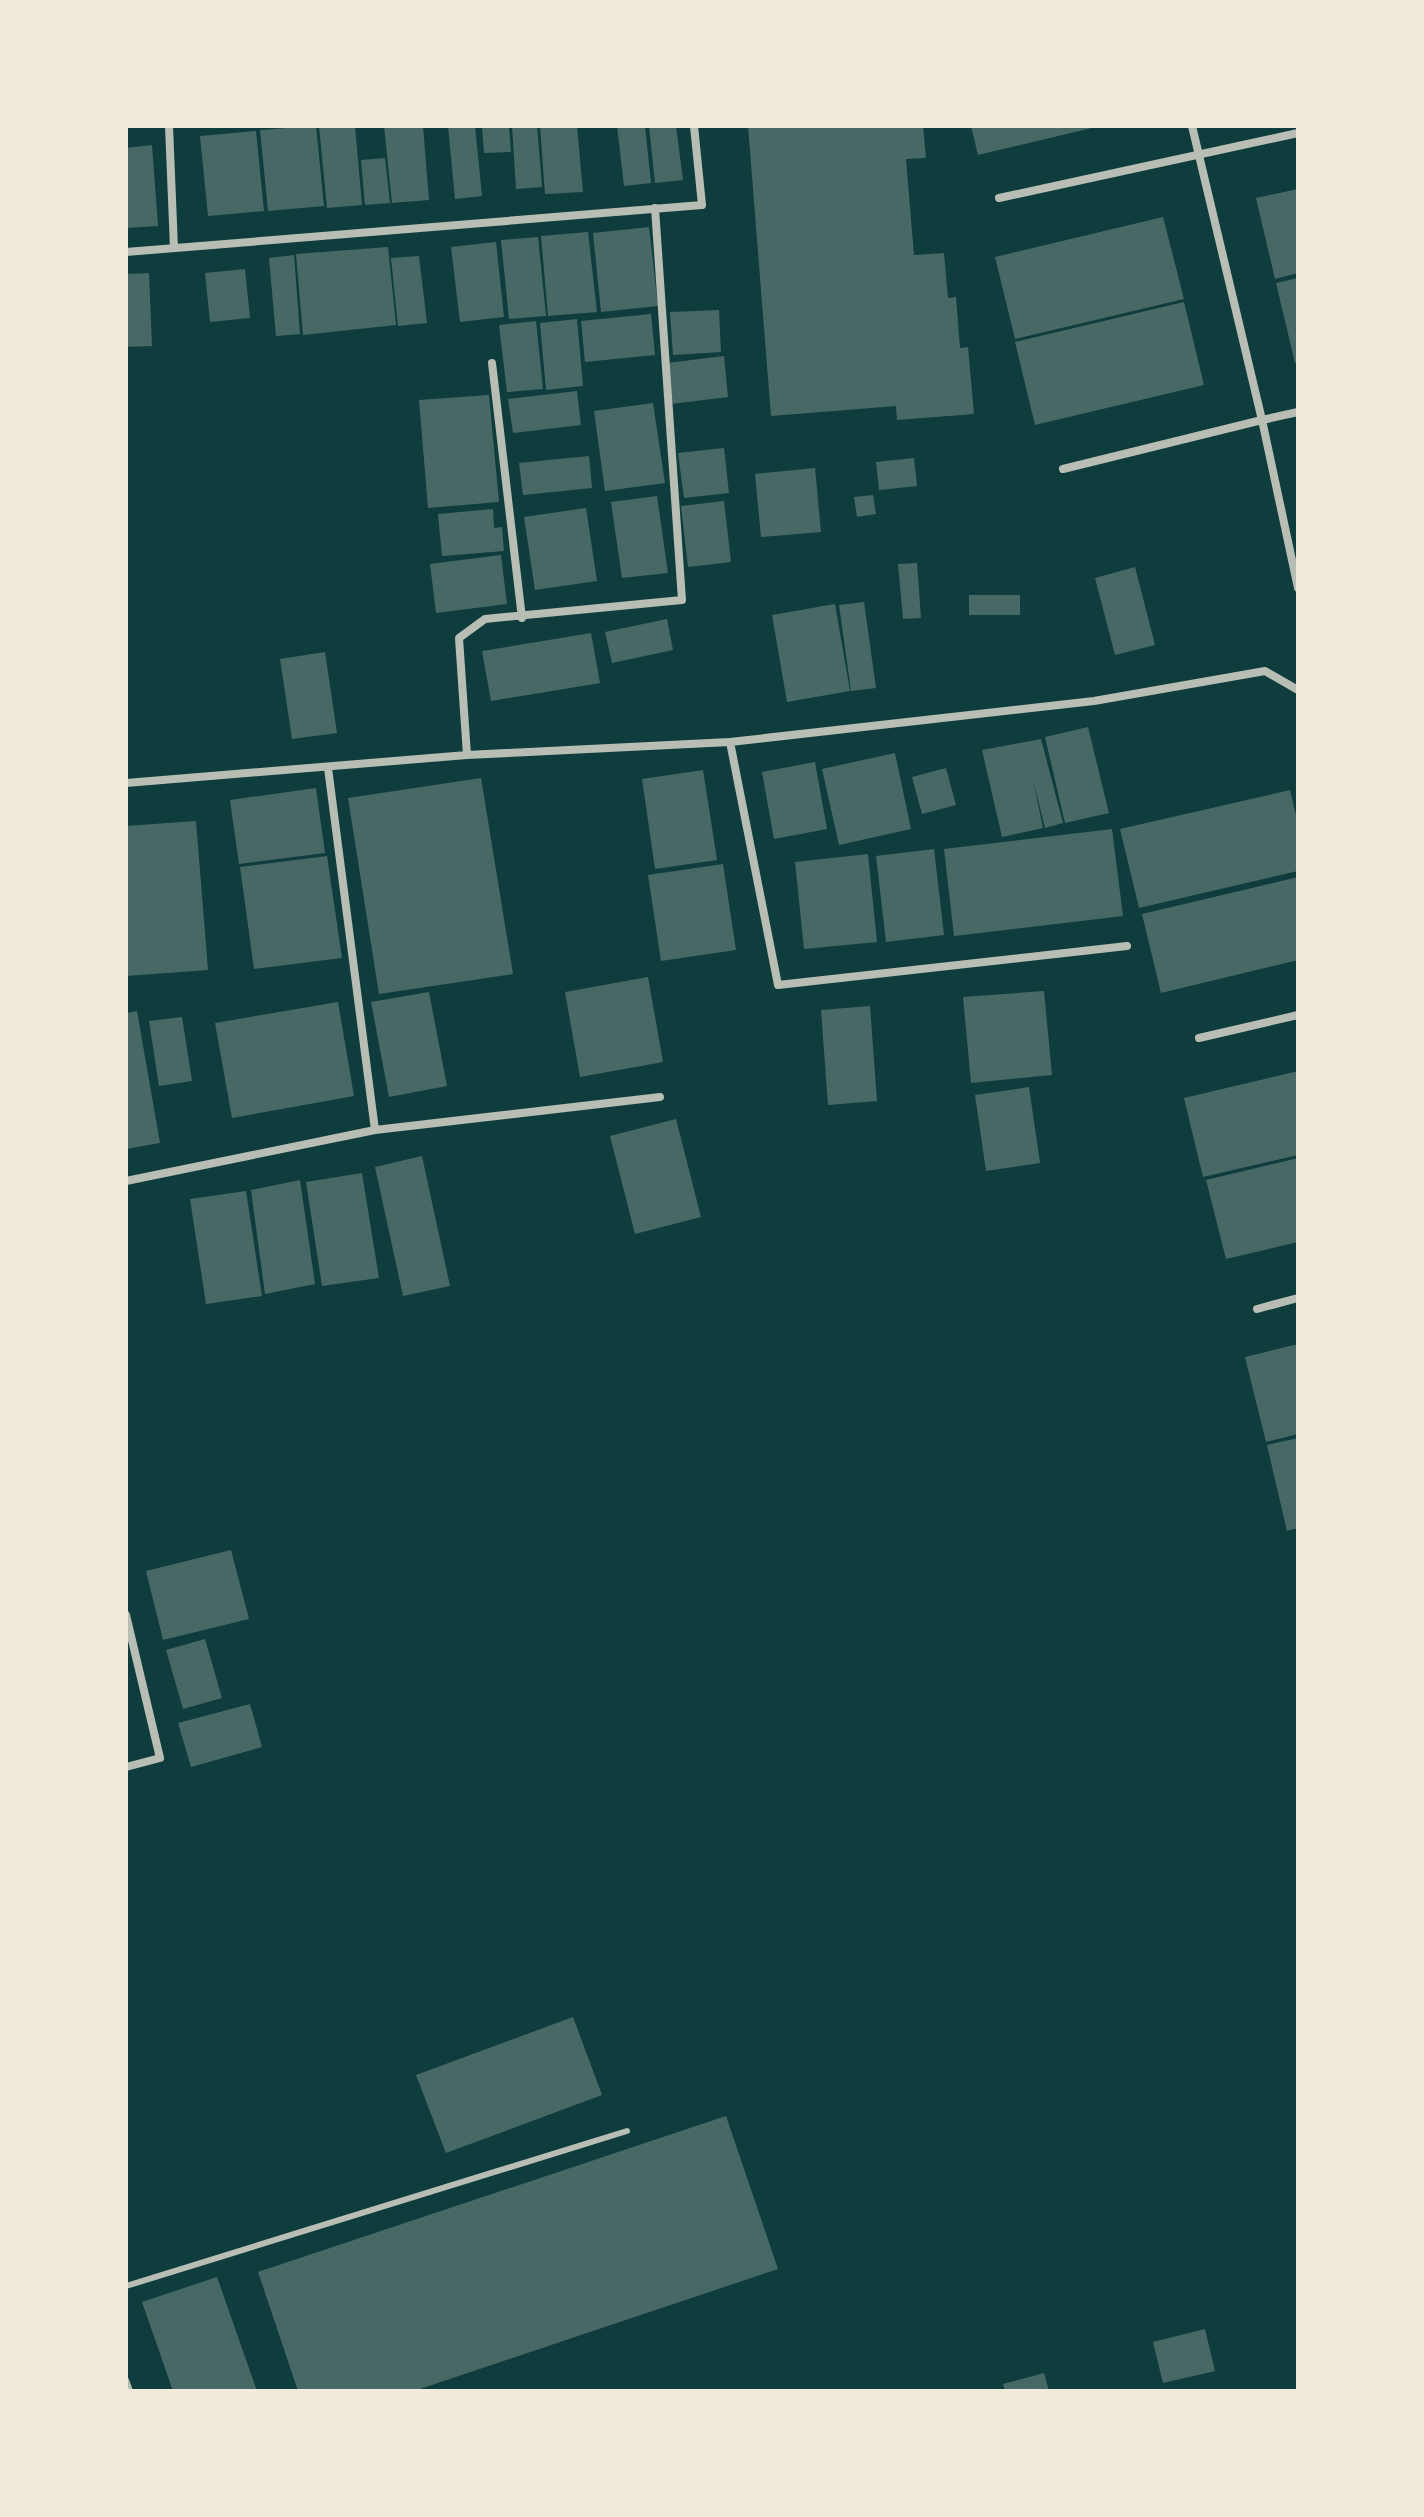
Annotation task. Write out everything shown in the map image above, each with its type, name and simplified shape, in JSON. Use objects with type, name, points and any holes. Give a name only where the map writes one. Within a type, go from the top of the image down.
[{"type":"street","points":[[169,126],[174,248]]},
{"type":"street","points":[[126,252],[702,205],[694,126]]},
{"type":"street","points":[[1192,126],[1262,420],[1298,588]]},
{"type":"street","points":[[999,198],[1200,157],[1298,133]]},
{"type":"street","points":[[467,755],[459,638],[485,619],[522,618],[682,600],[655,208]]},
{"type":"street","points":[[492,363],[522,618]]},
{"type":"street","points":[[1063,469],[1298,412]]},
{"type":"street","points":[[126,783],[467,755],[730,742],[1094,701],[1265,671],[1298,690]]},
{"type":"street","points":[[730,742],[778,985],[1127,946]]},
{"type":"street","points":[[328,768],[375,1130]]},
{"type":"street","points":[[1199,1038],[1298,1015]]},
{"type":"street","points":[[126,1181],[375,1130],[660,1097]]},
{"type":"street","points":[[1257,1309],[1298,1298]]},
{"type":"street","points":[[126,1615],[160,1758],[126,1767]]},
{"type":"lane","points":[[126,2286],[627,2131]]},
{"type":"lane","points":[[126,2380],[130,2391]]},
{"type":"building","points":[[316,126],[324,206],[268,211],[260,130]]},
{"type":"building","points":[[319,126],[355,126],[362,205],[327,208]]},
{"type":"building","points":[[384,126],[423,126],[429,200],[392,203]]},
{"type":"building","points":[[448,126],[475,126],[482,196],[455,199]]},
{"type":"building","points":[[482,126],[509,126],[511,152],[484,153]]},
{"type":"building","points":[[512,126],[537,126],[542,187],[516,189]]},
{"type":"building","points":[[540,126],[577,126],[583,192],[545,194]]},
{"type":"building","points":[[617,126],[645,126],[651,183],[624,186]]},
{"type":"building","points":[[649,126],[676,126],[683,180],[655,183]]},
{"type":"building","points":[[748,126],[923,126],[926,158],[906,159],[914,255],[944,253],[948,298],[956,297],[960,348],[968,347],[974,414],[897,420],[896,406],[771,416]]},
{"type":"building","points":[[971,126],[1096,126],[1096,127],[978,155]]},
{"type":"building","points":[[256,131],[264,211],[208,216],[200,136]]},
{"type":"building","points":[[152,145],[158,226],[126,228],[126,148]]},
{"type":"building","points":[[385,158],[390,203],[365,205],[361,160]]},
{"type":"building","points":[[1298,189],[1298,273],[1275,279],[1256,198]]},
{"type":"building","points":[[1163,217],[1184,299],[1015,339],[995,257]]},
{"type":"building","points":[[649,227],[658,306],[601,312],[593,233]]},
{"type":"building","points":[[588,232],[597,312],[548,316],[541,236]]},
{"type":"building","points":[[538,237],[546,316],[509,319],[501,240]]},
{"type":"building","points":[[496,242],[504,317],[460,322],[451,247]]},
{"type":"building","points":[[388,247],[396,325],[303,335],[296,254]]},
{"type":"building","points":[[294,255],[300,334],[276,336],[269,258]]},
{"type":"building","points":[[419,256],[427,323],[398,326],[391,258]]},
{"type":"building","points":[[245,269],[250,318],[210,322],[205,273]]},
{"type":"building","points":[[149,273],[152,346],[126,347],[126,274]]},
{"type":"building","points":[[1298,278],[1298,362],[1295,363],[1276,283]]},
{"type":"building","points":[[1184,302],[1204,385],[1035,425],[1015,342]]},
{"type":"building","points":[[719,310],[721,352],[673,355],[670,312]]},
{"type":"building","points":[[651,314],[655,355],[585,362],[581,321]]},
{"type":"building","points":[[577,319],[583,386],[546,390],[540,323]]},
{"type":"building","points":[[536,321],[543,389],[507,392],[499,325]]},
{"type":"building","points":[[724,356],[728,397],[671,404],[667,363]]},
{"type":"building","points":[[577,391],[581,425],[513,433],[508,399]]},
{"type":"building","points":[[489,395],[499,502],[428,508],[419,400]]},
{"type":"building","points":[[653,403],[665,483],[605,491],[594,411]]},
{"type":"building","points":[[724,448],[729,493],[684,498],[678,453]]},
{"type":"building","points":[[589,456],[592,488],[523,495],[519,463]]},
{"type":"building","points":[[914,458],[917,486],[879,490],[876,462]]},
{"type":"building","points":[[815,468],[821,532],[761,537],[755,474]]},
{"type":"building","points":[[873,495],[876,514],[857,517],[854,497]]},
{"type":"building","points":[[657,496],[668,573],[622,578],[611,502]]},
{"type":"building","points":[[724,501],[731,562],[688,567],[681,506]]},
{"type":"building","points":[[586,508],[597,581],[535,590],[524,517]]},
{"type":"building","points":[[493,509],[494,528],[502,527],[504,551],[442,556],[438,514]]},
{"type":"building","points":[[501,555],[507,604],[436,613],[430,564]]},
{"type":"building","points":[[917,563],[921,618],[903,619],[898,564]]},
{"type":"building","points":[[1135,567],[1155,645],[1115,655],[1095,578]]},
{"type":"building","points":[[969,595],[1020,595],[1020,615],[969,615]]},
{"type":"building","points":[[864,602],[876,688],[851,691],[839,605]]},
{"type":"building","points":[[835,604],[850,691],[787,702],[772,615]]},
{"type":"building","points":[[667,619],[673,650],[612,663],[605,632]]},
{"type":"building","points":[[591,633],[600,683],[491,701],[482,651]]},
{"type":"building","points":[[325,652],[337,733],[292,739],[280,659]]},
{"type":"building","points":[[1088,727],[1109,813],[1065,823],[1045,737]]},
{"type":"building","points":[[1041,739],[1063,823],[1045,828],[1033,780],[1043,828],[1002,837],[982,750]]},
{"type":"building","points":[[895,753],[911,829],[839,845],[822,769]]},
{"type":"building","points":[[815,762],[827,829],[774,839],[762,772]]},
{"type":"building","points":[[946,768],[956,805],[922,814],[912,777]]},
{"type":"building","points":[[703,770],[717,860],[655,869],[642,779]]},
{"type":"building","points":[[481,778],[513,974],[379,994],[348,798]]},
{"type":"building","points":[[316,788],[325,853],[239,864],[230,800]]},
{"type":"building","points":[[1290,790],[1298,824],[1298,871],[1139,908],[1120,829]]},
{"type":"building","points":[[196,821],[208,970],[126,976],[126,826]]},
{"type":"building","points":[[1112,829],[1123,916],[954,936],[944,849]]},
{"type":"building","points":[[934,849],[944,935],[886,942],[876,856]]},
{"type":"building","points":[[868,854],[877,942],[804,949],[795,862]]},
{"type":"building","points":[[327,856],[342,958],[254,969],[240,867]]},
{"type":"building","points":[[723,864],[736,950],[661,961],[648,875]]},
{"type":"building","points":[[1298,877],[1298,960],[1161,993],[1142,914]]},
{"type":"building","points":[[648,977],[663,1062],[580,1077],[565,992]]},
{"type":"building","points":[[1044,991],[1052,1075],[971,1083],[963,997]]},
{"type":"building","points":[[429,992],[447,1086],[389,1097],[371,1002]]},
{"type":"building","points":[[338,1002],[354,1096],[232,1118],[215,1023]]},
{"type":"building","points":[[870,1006],[877,1101],[828,1105],[821,1010]]},
{"type":"building","points":[[137,1011],[160,1143],[126,1149],[126,1013]]},
{"type":"building","points":[[182,1017],[192,1081],[159,1086],[149,1021]]},
{"type":"building","points":[[1298,1071],[1298,1155],[1203,1177],[1184,1098]]},
{"type":"building","points":[[1029,1087],[1040,1163],[986,1171],[975,1095]]},
{"type":"building","points":[[676,1119],[701,1217],[635,1234],[610,1136]]},
{"type":"building","points":[[422,1156],[450,1286],[403,1296],[375,1167]]},
{"type":"building","points":[[1298,1158],[1298,1242],[1226,1259],[1206,1180]]},
{"type":"building","points":[[362,1173],[379,1278],[322,1286],[306,1182]]},
{"type":"building","points":[[300,1180],[315,1284],[265,1294],[251,1190]]},
{"type":"building","points":[[246,1191],[262,1296],[206,1304],[190,1199]]},
{"type":"building","points":[[1298,1344],[1298,1434],[1266,1442],[1245,1357]]},
{"type":"building","points":[[1298,1438],[1298,1528],[1287,1531],[1267,1445]]},
{"type":"building","points":[[231,1550],[249,1619],[163,1640],[146,1571]]},
{"type":"building","points":[[205,1639],[222,1698],[183,1709],[166,1650]]},
{"type":"building","points":[[250,1704],[262,1747],[191,1767],[178,1723]]},
{"type":"building","points":[[573,2017],[602,2095],[446,2153],[416,2075]]},
{"type":"building","points":[[726,2116],[778,2269],[414,2391],[298,2391],[258,2272]]},
{"type":"building","points":[[217,2277],[257,2391],[173,2391],[142,2302]]},
{"type":"building","points":[[1205,2329],[1215,2371],[1163,2383],[1153,2342]]},
{"type":"building","points":[[1044,2373],[1049,2391],[1005,2391],[1003,2384]]}]
